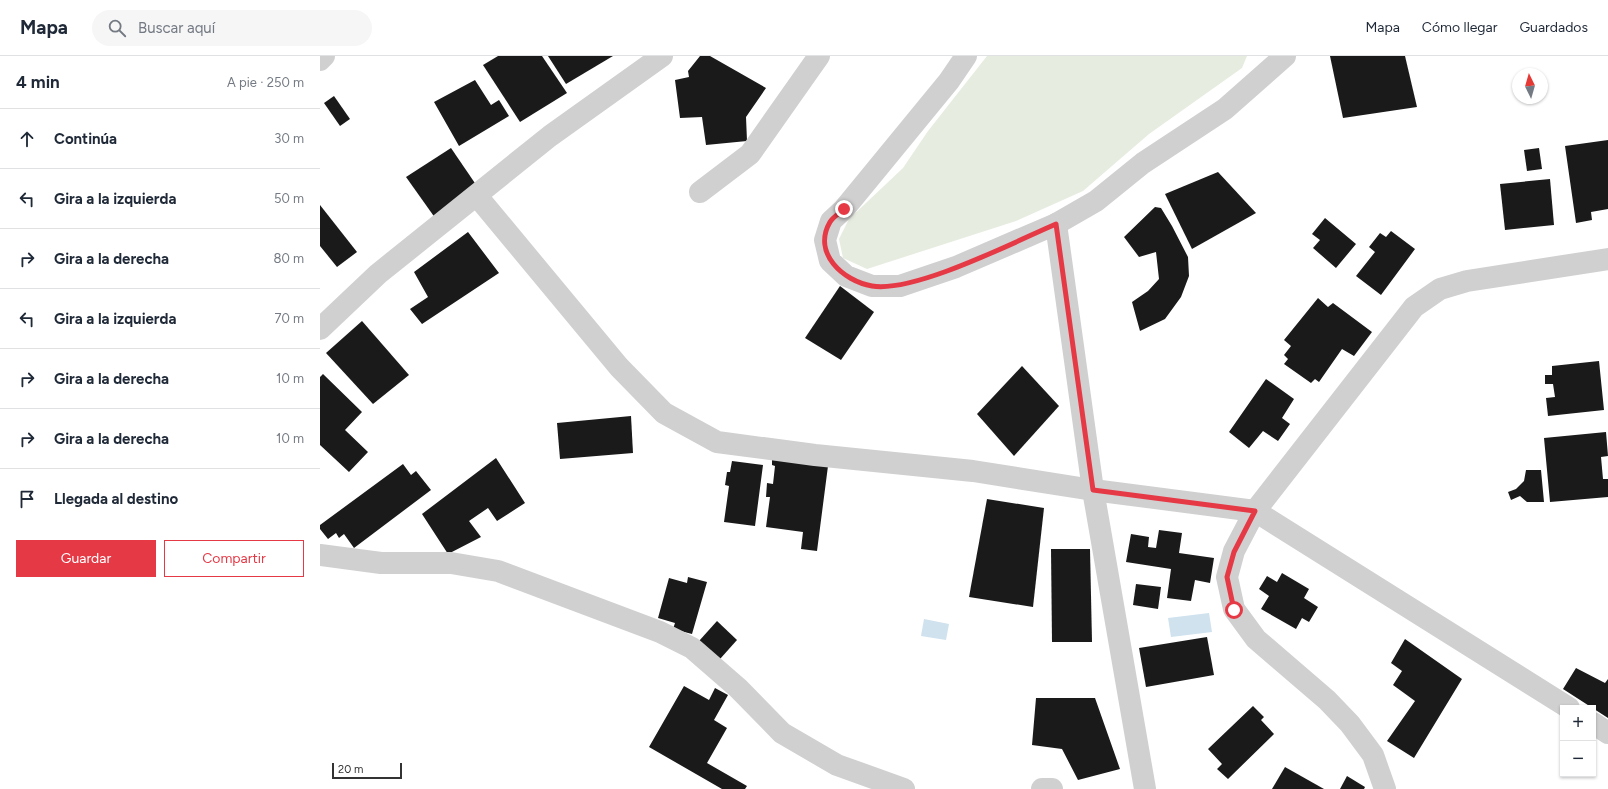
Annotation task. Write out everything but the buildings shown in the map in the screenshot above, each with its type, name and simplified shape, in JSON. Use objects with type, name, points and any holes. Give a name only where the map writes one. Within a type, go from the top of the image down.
[{"type":"street","points":[[320,60],[324,56]]},
{"type":"street","points":[[320,329],[378,274],[550,136],[662,56]]},
{"type":"street","points":[[700,192],[750,154],[819,56]]},
{"type":"street","points":[[966,56],[949,80],[844,209],[831,221],[824,240],[830,261],[846,276],[872,286],[900,286],[956,267],[1056,224],[1096,201],[1143,163],[1225,109],[1285,56]]},
{"type":"street","points":[[477,196],[619,367],[664,412],[717,442],[815,455],[973,471],[1093,490],[1255,511],[1564,705]]},
{"type":"street","points":[[1056,224],[1093,490],[1146,789]]},
{"type":"street","points":[[1385,789],[1373,755],[1350,724],[1327,700],[1256,640],[1234,610],[1227,577],[1234,552],[1255,511],[1414,307],[1440,289],[1467,281],[1608,259]]},
{"type":"street","points":[[320,555],[381,563],[452,563],[498,571],[660,632],[692,648],[738,688],[782,733],[837,765],[904,789]]},
{"type":"street","points":[[1596,725],[1608,733]]},
{"type":"street","points":[[1042,789],[1052,789]]},
{"type":"shaded area","points":[[987,56],[1247,56],[1242,68],[1149,134],[1083,191],[1016,221],[867,269],[843,258],[839,239],[849,219],[903,168],[928,131]]},
{"type":"water","points":[[1209,613],[1212,632],[1171,637],[1168,618]]},
{"type":"water","points":[[924,619],[949,624],[946,640],[921,636]]},
{"type":"route","points":[[844,209],[831,221],[824,240],[830,261],[846,276],[872,286],[900,286],[956,267],[1056,224],[1093,490],[1255,511],[1234,552],[1227,577],[1234,610]]}]
